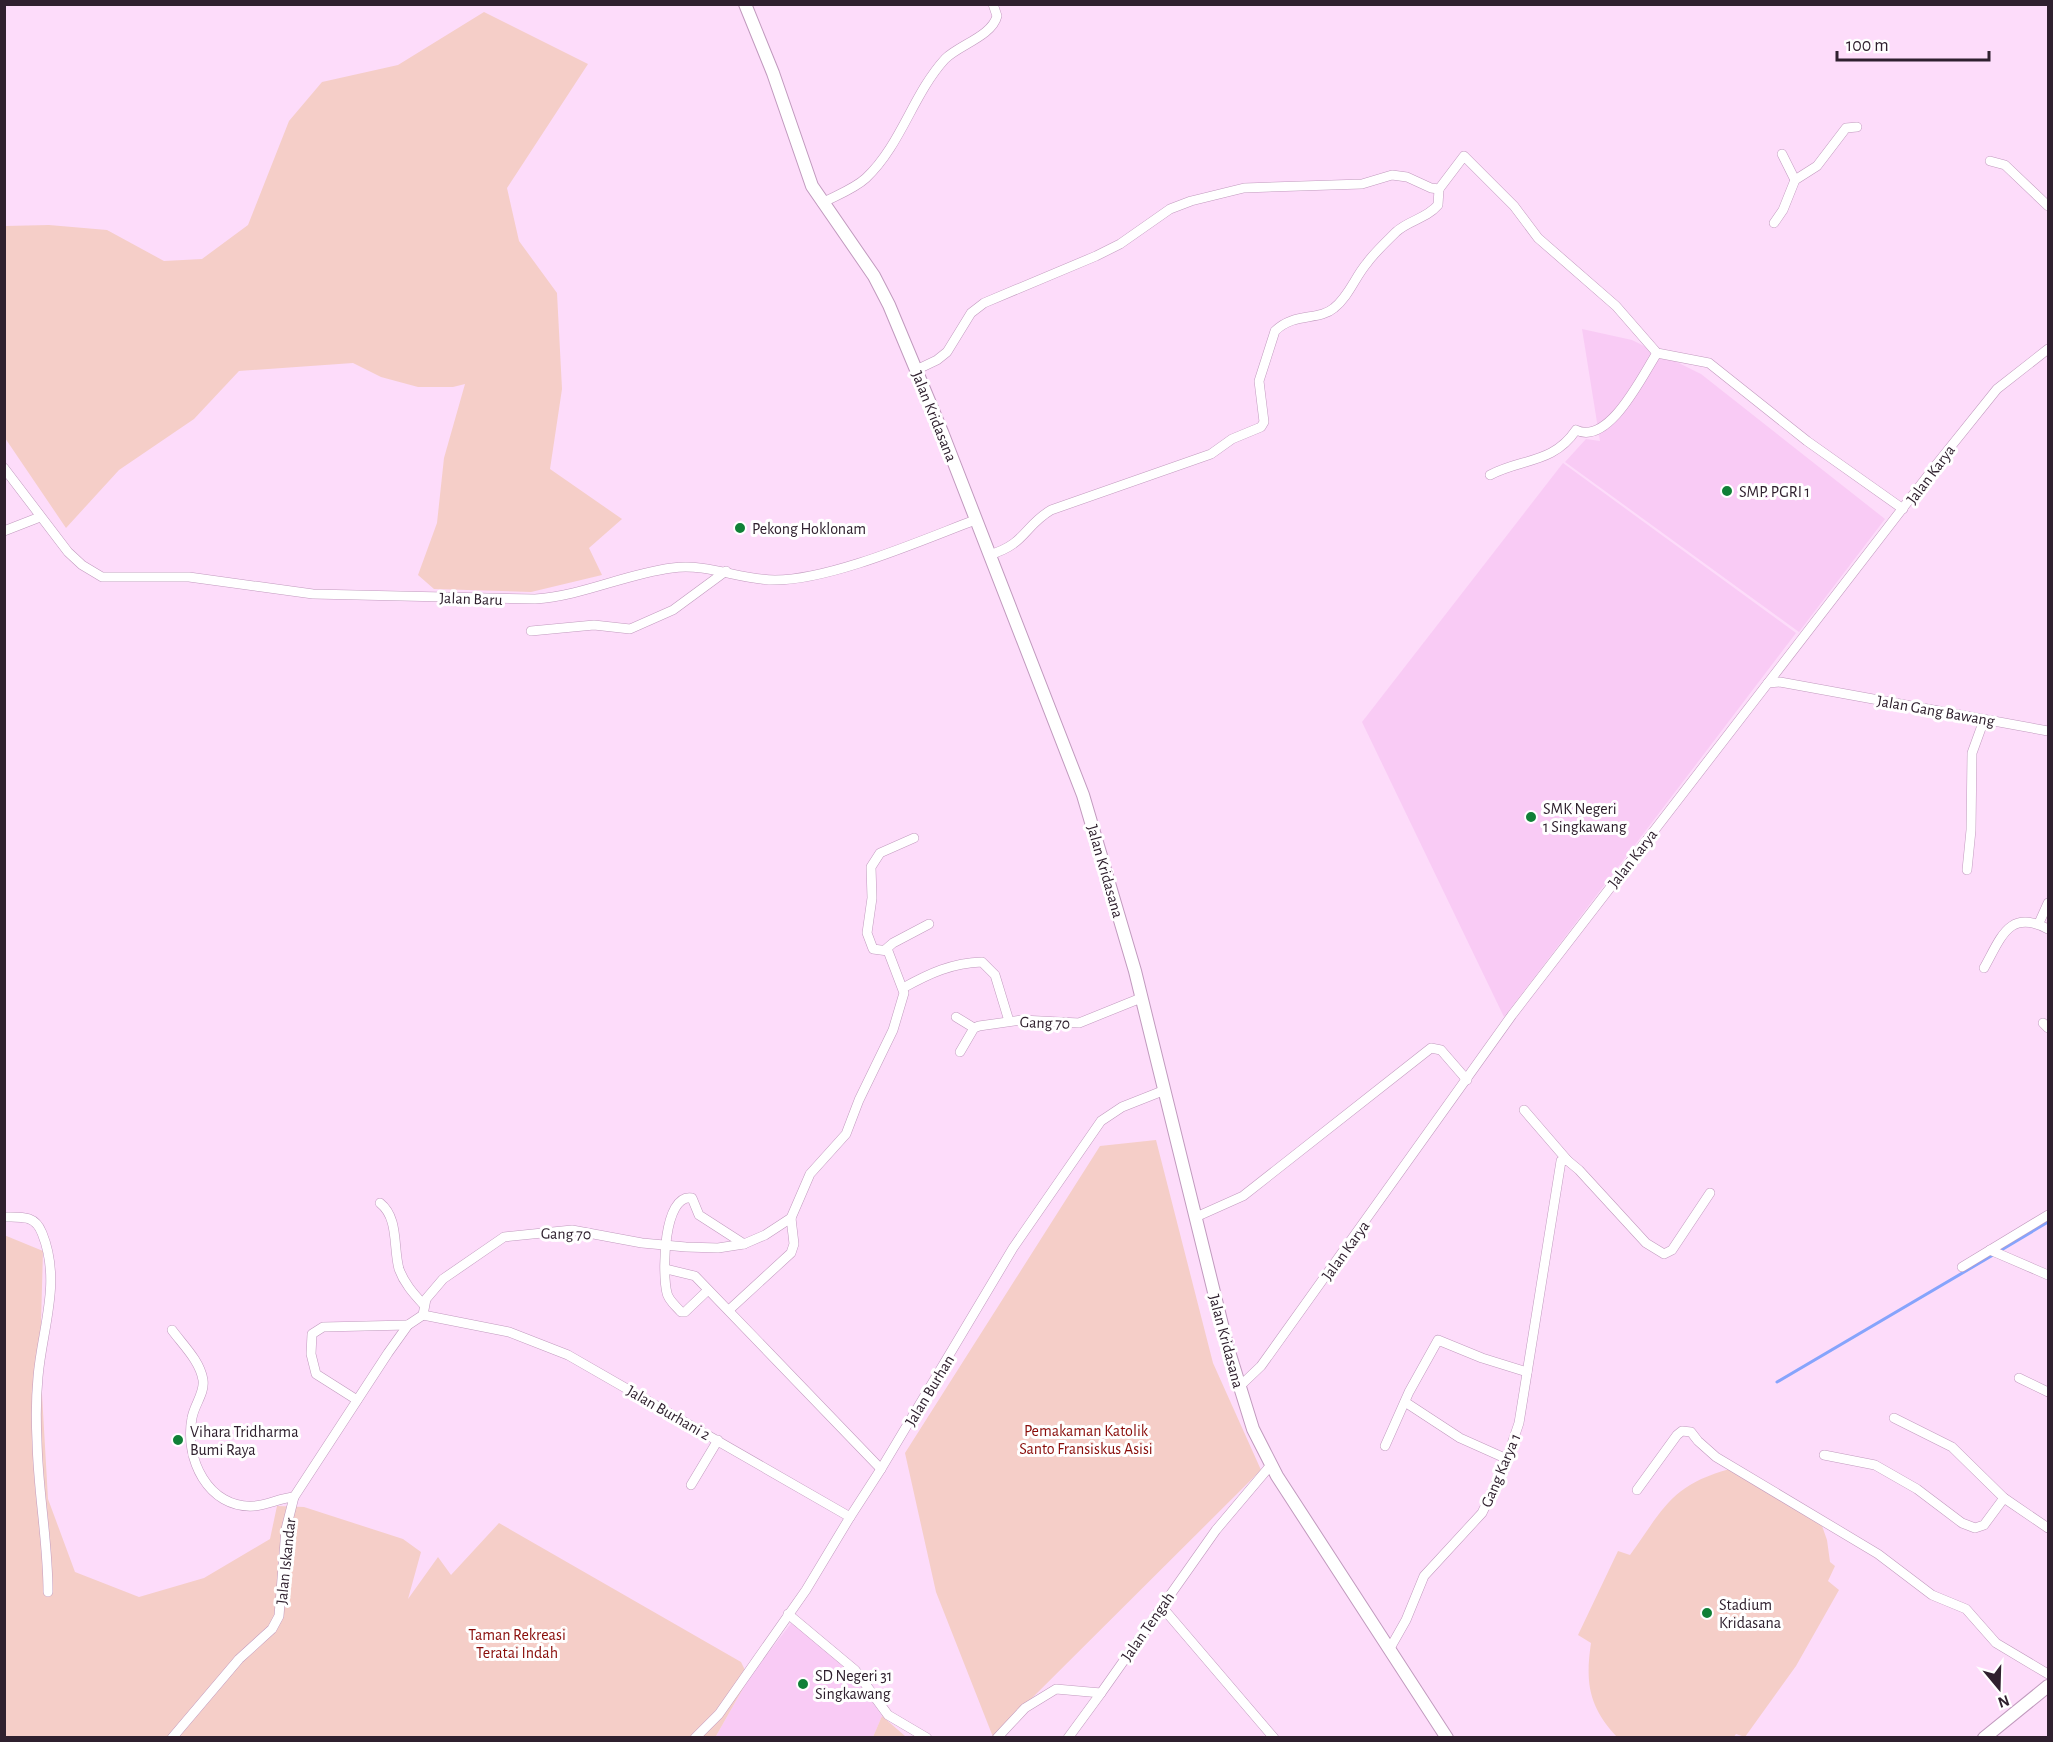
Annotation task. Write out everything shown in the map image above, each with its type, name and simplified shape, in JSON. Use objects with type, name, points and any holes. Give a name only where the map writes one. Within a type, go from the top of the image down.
[{"type":"street","name":"Jalan Kridasana","points":[[745,4],[773,73],[809,177],[822,203],[882,291],[916,370],[1083,795],[1141,998],[1239,1387],[1253,1429],[1271,1466],[1447,1737]]},
{"type":"street","points":[[822,203],[868,176],[896,139],[940,65],[954,51],[993,26],[998,16],[993,4]]},
{"type":"street","points":[[1774,223],[1783,210],[1796,180],[1817,166],[1846,128],[1857,127]]},
{"type":"street","points":[[1782,154],[1796,180]]},
{"type":"street","points":[[989,555],[1013,546],[1043,515],[1051,510],[1211,454],[1223,445],[1256,431],[1263,425],[1259,381],[1275,331],[1294,318],[1333,309],[1348,293],[1367,263],[1395,232],[1404,225],[1427,216],[1438,205],[1438,189],[1464,156],[1514,206],[1539,238],[1616,306],[1657,353],[1709,363],[1808,441],[1903,509]]},
{"type":"street","points":[[1990,161],[2005,165],[2049,206]]},
{"type":"street","points":[[916,370],[937,360],[947,351],[977,306],[1096,256],[1120,243],[1170,208],[1244,188],[1362,184],[1392,175],[1407,177],[1431,189],[1438,189]]},
{"type":"street","name":"Jalan Karya","points":[[1239,1387],[1261,1366],[1512,1015],[1573,934],[1903,509],[1997,389],[2008,377],[2049,348]]},
{"type":"street","points":[[1490,475],[1507,466],[1542,459],[1567,443],[1575,430],[1595,432],[1608,425],[1657,353]]},
{"type":"street","name":"Jalan Baru","points":[[4,468],[75,559],[102,577],[189,577],[300,594],[535,599],[567,596],[673,568],[695,567],[770,580],[803,577],[886,553],[975,520]]},
{"type":"street","points":[[4,531],[40,517]]},
{"type":"street","points":[[531,631],[594,626],[630,629],[673,610],[726,571]]},
{"type":"street","name":"Jalan Gang Bawang","points":[[1768,683],[1780,682],[2049,730]]},
{"type":"street","points":[[1967,870],[1971,830],[1972,753],[1984,720]]},
{"type":"street","points":[[914,838],[880,853],[871,867],[872,898],[868,941],[873,949],[886,949],[929,924]]},
{"type":"street","points":[[2038,923],[2049,903]]},
{"type":"street","points":[[1984,968],[2009,927],[2019,921],[2038,923],[2049,928]]},
{"type":"street","points":[[729,1310],[791,1253],[794,1244],[790,1218],[810,1174],[826,1154],[842,1141],[850,1128],[859,1100],[893,1030],[903,998],[903,988],[886,949]]},
{"type":"street","points":[[903,988],[935,971],[956,964],[982,962],[995,975],[1009,1021]]},
{"type":"street","name":"Gang 70","points":[[974,1028],[1009,1021],[1079,1023],[1141,998]]},
{"type":"street","points":[[957,1017],[974,1028],[960,1052]]},
{"type":"street","points":[[1196,1218],[1243,1196],[1431,1048],[1441,1050],[1467,1080]]},
{"type":"street","name":"Jalan Burhan","points":[[881,1469],[1013,1248],[1101,1121],[1122,1107],[1165,1090]]},
{"type":"street","points":[[1524,1110],[1568,1161],[1646,1243],[1659,1253],[1672,1250],[1710,1193]]},
{"type":"street","name":"Gang Karya 1","points":[[1389,1650],[1402,1629],[1424,1576],[1482,1512],[1508,1459],[1519,1423],[1560,1163],[1563,1159],[1568,1161]]},
{"type":"street","points":[[708,1290],[687,1310],[681,1312],[667,1295],[666,1245],[674,1206],[689,1197],[694,1201],[699,1215],[744,1244]]},
{"type":"street","points":[[380,1203],[391,1216],[405,1284],[423,1304],[423,1315]]},
{"type":"street","points":[[1962,1267],[1995,1253],[2049,1215]]},
{"type":"street","points":[[4,1217],[28,1217],[37,1223],[45,1241],[53,1275],[38,1377],[37,1431],[48,1557],[48,1592]]},
{"type":"street","name":"Gang 70","points":[[423,1304],[448,1274],[504,1236],[572,1230],[666,1245],[718,1248],[744,1244],[765,1235],[790,1218]]},
{"type":"street","points":[[1995,1253],[2049,1275]]},
{"type":"street","points":[[666,1269],[689,1273],[708,1290],[881,1469],[788,1614],[719,1714],[695,1737]]},
{"type":"street","name":"Jalan Iskandar","points":[[172,1737],[239,1659],[272,1629],[279,1616],[286,1529],[294,1497],[408,1325],[423,1315]]},
{"type":"street","name":"Jalan Burhani 2","points":[[423,1315],[509,1332],[568,1354],[850,1517]]},
{"type":"street","points":[[357,1400],[316,1374],[311,1354],[312,1334],[323,1327],[408,1325]]},
{"type":"street","points":[[172,1330],[195,1360],[202,1374],[203,1390],[196,1403],[190,1437],[197,1468],[207,1486],[230,1501],[253,1506],[294,1497]]},
{"type":"street","points":[[1385,1446],[1404,1402],[1438,1340],[1482,1358],[1527,1372]]},
{"type":"street","points":[[2019,1378],[2049,1392]]},
{"type":"street","points":[[1404,1402],[1460,1438],[1508,1459]]},
{"type":"street","points":[[1894,1418],[1952,1447],[2004,1498],[2049,1528]]},
{"type":"street","points":[[1637,1490],[1677,1435],[1682,1431],[1691,1432],[1716,1457],[1878,1554],[1932,1595],[1966,1609],[1996,1643],[2049,1674]]},
{"type":"street","points":[[691,1485],[718,1440]]},
{"type":"street","points":[[1824,1455],[1883,1469],[1917,1489],[1948,1515],[1969,1527],[1984,1525],[2004,1498]]},
{"type":"street","name":"Jalan Tengah","points":[[1068,1737],[1222,1522],[1271,1466]]},
{"type":"street","points":[[1161,1607],[1274,1737]]},
{"type":"street","points":[[788,1614],[857,1671],[888,1715],[927,1737]]},
{"type":"street","points":[[1984,1737],[2049,1686]]},
{"type":"street","points":[[997,1737],[1025,1708],[1056,1689],[1101,1693]]},
{"type":"shaded area","name":"SMP. PGRI 1","points":[[1582,329],[1632,340],[1701,374],[1885,519],[1799,632],[1565,462],[1586,439],[1600,441]]},
{"type":"shaded area","name":"SMK Negeri 1 Singkawang","points":[[1563,463],[1796,633],[1504,1017],[1362,722]]},
{"type":"shaded area","name":"SD Negeri 31 Singkawang","points":[[792,1622],[857,1672],[863,1689],[882,1716],[873,1737],[716,1736],[749,1678]]},
{"type":"green space","points":[[484,12],[588,64],[507,188],[519,241],[557,293],[562,389],[550,469],[622,519],[589,548],[602,575],[531,592],[434,589],[418,575],[437,523],[444,458],[465,384],[453,387],[418,387],[381,377],[353,363],[239,371],[194,419],[119,470],[66,528],[5,438],[5,226],[49,225],[107,230],[164,261],[202,259],[248,225],[289,121],[322,82],[398,65]]},
{"type":"green space","name":"Pemakaman Katolik Santo Fransiskus Asisi","points":[[1156,1140],[1213,1363],[1261,1470],[993,1737],[936,1592],[905,1453],[1100,1146]]},
{"type":"green space","name":"Taman Rekreasi Teratai Indah","points":[[4,1235],[43,1251],[40,1359],[48,1499],[75,1572],[139,1597],[204,1578],[270,1539],[277,1506],[304,1507],[403,1539],[421,1552],[408,1599],[438,1557],[451,1575],[499,1523],[741,1662],[749,1678],[716,1736],[718,1737],[5,1737]]},
{"type":"green space","name":"Stadium Kridasana","points":[[1730,1469],[1821,1523],[1827,1540],[1830,1562],[1835,1566],[1828,1581],[1839,1590],[1796,1666],[1745,1737],[1736,1734],[1733,1738],[1617,1737],[1600,1715],[1591,1694],[1589,1657],[1591,1643],[1578,1635],[1618,1551],[1630,1555],[1661,1511],[1681,1491],[1710,1475]]},
{"type":"green space","points":[[882,1716],[905,1736],[908,1737],[873,1737]]},
{"type":"waterway","points":[[1998,1252],[2048,1222]]},
{"type":"waterway","points":[[1777,1382],[1993,1255]]},
{"type":"place","name":"SMP. PGRI 1","points":[[1727,491]]},
{"type":"place","name":"Pekong Hoklonam","points":[[740,528]]},
{"type":"place","name":"SMK Negeri 1 Singkawang","points":[[1531,817]]},
{"type":"place","name":"Vihara Tridharma Bumi Raya","points":[[178,1440]]},
{"type":"place","name":"Stadium Kridasana","points":[[1707,1613]]},
{"type":"place","name":"SD Negeri 31 Singkawang","points":[[803,1684]]}]
